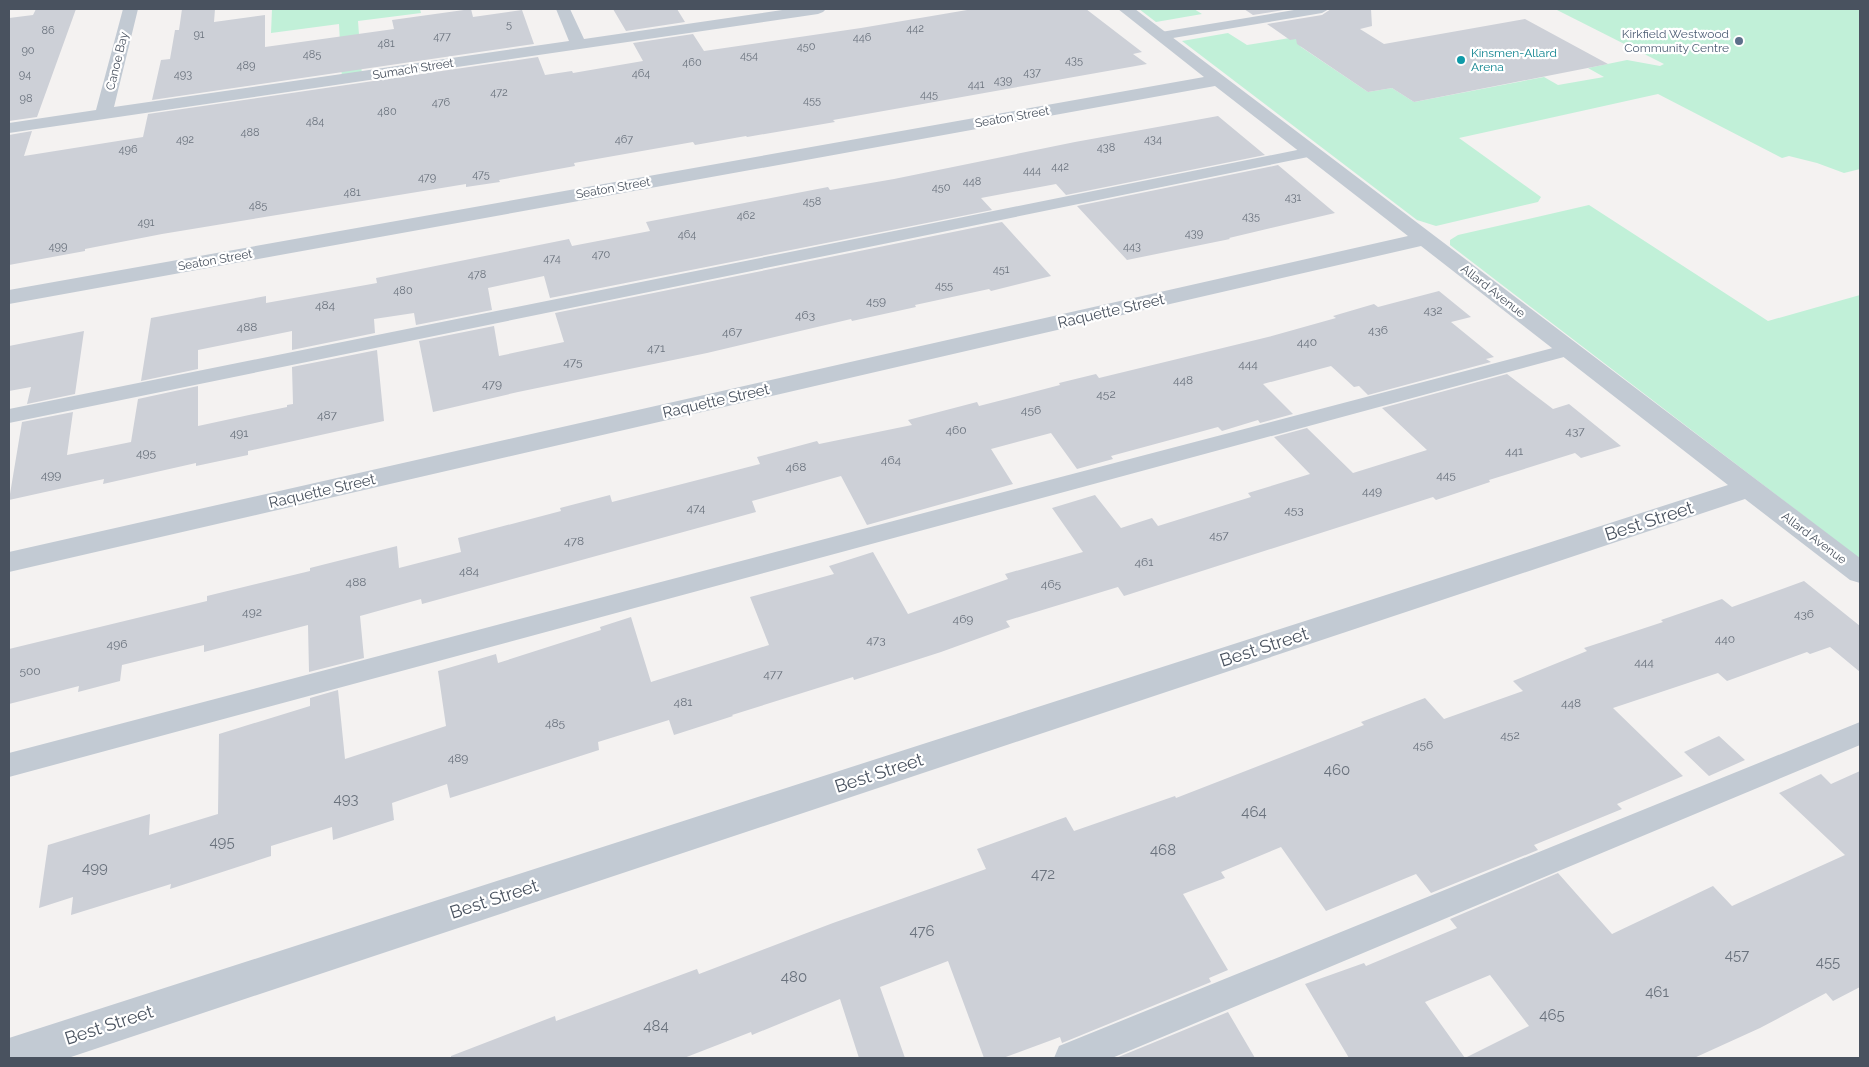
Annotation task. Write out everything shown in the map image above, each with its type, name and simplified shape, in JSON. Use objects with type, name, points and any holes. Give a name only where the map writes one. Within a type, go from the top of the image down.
[{"type":"street","name":"Canoe Bay","points":[[104,114],[130,9]]},
{"type":"street","points":[[563,9],[578,44]]},
{"type":"street","name":"Sumach Street","points":[[9,128],[818,9]]},
{"type":"street","name":"Allard Avenue","points":[[1126,9],[1860,573]]},
{"type":"street","name":"Seaton Street","points":[[9,296],[1218,80]]},
{"type":"street","name":"Raquette Street","points":[[9,562],[1424,239]]},
{"type":"street","name":"Best Street","points":[[9,1058],[1749,488]]},
{"type":"lane","points":[[1161,36],[1322,9]]},
{"type":"lane","points":[[9,416],[1312,152]]},
{"type":"lane","points":[[9,765],[1568,350]]},
{"type":"lane","points":[[1071,1058],[1860,733]]},
{"type":"green space","points":[[272,9],[420,9],[421,13],[358,21],[362,76],[342,80],[339,24],[271,33]]},
{"type":"green space","points":[[1139,9],[1194,9],[1202,14],[1156,22]]},
{"type":"green space","points":[[1555,9],[1860,9],[1860,169],[1844,173],[1817,163],[1789,156],[1782,158],[1658,94],[1459,138],[1541,197],[1538,202],[1436,226],[1417,220],[1182,41],[1228,33],[1247,45],[1296,37],[1301,47],[1368,92],[1392,88],[1414,102],[1544,77],[1558,85],[1604,77],[1588,68],[1627,60],[1660,66],[1664,64]]},
{"type":"green space","points":[[1589,205],[1768,321],[1860,295],[1860,559],[1450,245],[1450,240],[1458,235]]},
{"type":"building","points":[[36,9],[76,9],[37,117],[9,121],[9,18],[33,15]]},
{"type":"building","points":[[182,9],[215,9],[214,22],[265,15],[265,47],[394,29],[392,20],[471,9],[473,17],[522,10],[534,44],[152,100],[161,60],[170,59],[175,30],[179,30]]},
{"type":"building","points":[[613,9],[677,9],[685,22],[626,31]]},
{"type":"building","points":[[973,9],[1086,9],[1142,52],[1133,54],[1147,64],[833,120],[835,122],[695,145],[693,142],[574,163],[575,166],[499,180],[500,182],[466,187],[466,184],[162,234],[9,265],[9,135],[32,131],[24,156],[143,137],[148,114],[538,57],[545,75],[572,71],[573,73],[643,61],[633,43],[693,34],[704,51]]},
{"type":"building","points":[[1244,9],[1290,9],[1253,15]]},
{"type":"building","name":"Kinsmen-Allard Arena","points":[[1331,9],[1371,9],[1372,26],[1360,29],[1384,44],[1525,19],[1608,64],[1414,102],[1392,88],[1368,92],[1297,44],[1296,39],[1290,40],[1267,24],[1322,15]]},
{"type":"building","points":[[1218,116],[1265,155],[1066,195],[1056,184],[981,198],[992,210],[550,298],[544,276],[488,288],[492,310],[416,325],[414,313],[374,319],[375,333],[292,350],[292,331],[198,350],[198,369],[141,381],[151,318],[266,296],[266,303],[377,283],[376,278],[569,239],[572,246],[650,231],[646,222],[828,187],[830,190],[894,179],[1075,142]]},
{"type":"building","points":[[1278,165],[1335,213],[1230,239],[1127,260],[1077,206]]},
{"type":"building","points":[[1002,222],[1051,276],[991,291],[989,289],[915,305],[916,307],[852,321],[851,319],[707,353],[518,392],[433,412],[419,341],[494,326],[499,356],[564,342],[555,313]]},
{"type":"building","points":[[1439,291],[1471,317],[1451,322],[1494,357],[1486,359],[1491,362],[1368,395],[1359,386],[1354,387],[1331,366],[1263,384],[1293,414],[1260,423],[1258,420],[1222,431],[1218,427],[1111,456],[1113,459],[1077,469],[1051,433],[991,449],[1013,484],[867,525],[841,476],[752,501],[756,512],[422,604],[421,599],[360,616],[364,658],[309,672],[308,625],[204,652],[204,645],[122,665],[120,681],[78,692],[79,686],[9,704],[9,649],[207,601],[207,596],[310,571],[310,568],[397,546],[399,568],[461,552],[458,538],[561,511],[560,508],[610,495],[612,502],[760,464],[757,457],[817,441],[819,444],[912,425],[908,420],[977,402],[979,406],[1096,374],[1099,378],[1268,337],[1336,318],[1333,316],[1374,304],[1378,307]]},
{"type":"building","points":[[84,331],[75,394],[27,404],[31,387],[9,391],[9,346]]},
{"type":"building","points":[[377,350],[384,421],[248,451],[248,455],[196,466],[196,463],[103,484],[104,479],[9,500],[22,422],[73,412],[67,455],[131,442],[138,399],[198,386],[198,426],[287,407],[287,405],[293,404],[292,367]]},
{"type":"building","points":[[1507,374],[1553,409],[1569,404],[1621,446],[1581,458],[1575,453],[1489,480],[1490,482],[1436,500],[1433,497],[1124,596],[1118,587],[1006,621],[1010,627],[941,652],[854,680],[853,677],[674,735],[669,720],[598,742],[599,750],[450,798],[447,784],[392,803],[394,820],[333,840],[332,827],[271,846],[271,856],[170,889],[171,884],[71,915],[73,897],[39,908],[48,845],[150,814],[149,835],[218,814],[219,734],[310,706],[310,698],[338,690],[345,759],[446,726],[438,671],[496,654],[498,663],[601,630],[600,627],[631,617],[651,682],[769,645],[750,597],[834,574],[829,566],[873,552],[908,614],[1008,579],[1005,574],[1083,552],[1052,508],[1095,495],[1121,528],[1152,518],[1158,526],[1251,497],[1248,493],[1310,474],[1274,437],[1307,428],[1353,473],[1427,450],[1382,408]]},
{"type":"building","points":[[1804,581],[1860,626],[1860,672],[1830,647],[1810,654],[1807,652],[1727,681],[1718,673],[1613,708],[1683,776],[1617,804],[1622,809],[1534,845],[1538,850],[1431,893],[1416,874],[1326,911],[1281,847],[1221,872],[1225,878],[1183,894],[1228,970],[1209,978],[1211,982],[1062,1043],[1060,1037],[1003,1058],[984,1058],[948,961],[880,987],[905,1058],[859,1058],[840,999],[752,1035],[751,1032],[684,1058],[451,1058],[451,1056],[555,1016],[556,1021],[697,969],[699,974],[833,923],[986,869],[977,849],[1066,817],[1074,831],[1175,796],[1176,798],[1364,725],[1361,722],[1425,698],[1444,719],[1523,691],[1513,681],[1587,651],[1584,648],[1663,622],[1661,620],[1722,599],[1732,607]]},
{"type":"building","points":[[1719,736],[1745,760],[1709,776],[1684,752]]},
{"type":"building","points":[[1860,771],[1860,987],[1833,1001],[1826,993],[1760,1028],[1694,1058],[1349,1058],[1305,984],[1364,963],[1366,966],[1457,928],[1450,919],[1558,873],[1612,934],[1713,886],[1732,906],[1845,855],[1779,793],[1821,774],[1831,784]],"holes":[[[1490,975],[1529,1026],[1465,1058],[1425,1002]]]},
{"type":"building","points":[[1228,1012],[1255,1058],[1116,1058]]},
{"type":"place","name":"Kirkfield Westwood Community Centre","points":[[1739,41]]},
{"type":"place","name":"Kinsmen-Allard Arena","points":[[1461,60]]}]
